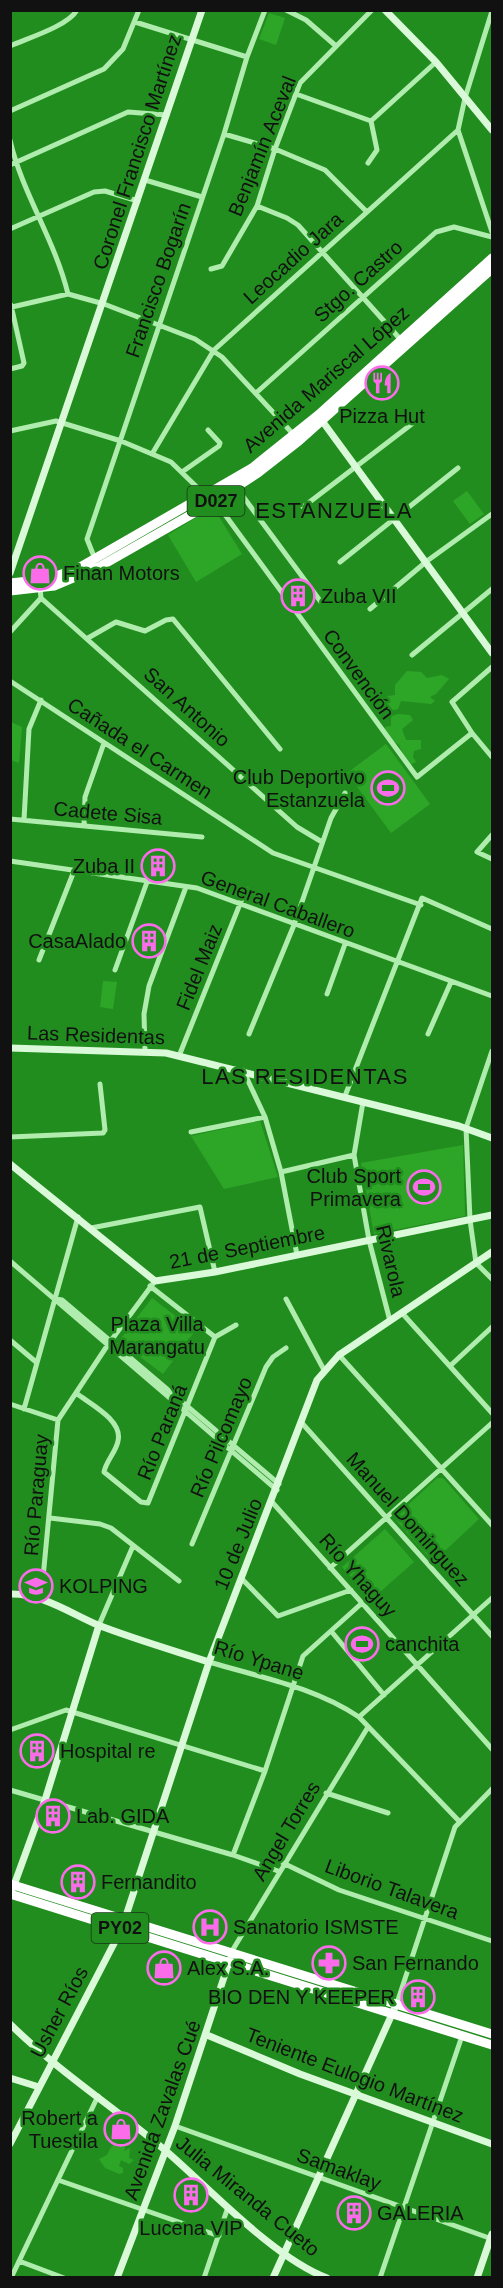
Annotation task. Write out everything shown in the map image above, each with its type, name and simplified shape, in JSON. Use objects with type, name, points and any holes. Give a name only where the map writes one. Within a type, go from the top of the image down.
[{"type":"highway","name":"Avenida Mariscal López","points":[[10,591],[41,593],[71,580],[99,567],[236,488],[320,418],[492,258]]},
{"type":"highway","name":"Avenida Mariscal López","points":[[403,343],[492,269]]},
{"type":"highway","name":"Avenida Mariscal López","points":[[10,583],[50,579],[95,559],[206,496],[297,438]]},
{"type":"highway","name":"PY02","points":[[12,1888],[123,1924],[230,1963],[492,2045]]},
{"type":"highway","name":"PY02","points":[[123,1924],[232,1951],[492,2034]]},
{"type":"street","points":[[10,46],[64,22],[73,17],[77,10]]},
{"type":"street","points":[[10,111],[104,69],[123,49],[139,10]]},
{"type":"street","name":"Coronel Francisco Martínez","points":[[10,573],[104,304],[202,10]]},
{"type":"street","name":"Francisco Bogarín","points":[[95,559],[87,538],[248,57],[266,10]]},
{"type":"street","points":[[286,10],[306,20],[336,46]]},
{"type":"street","name":"Benjamín Aceval","points":[[211,269],[222,266],[257,206],[275,149],[296,94],[307,75],[372,10]]},
{"type":"street","points":[[386,10],[436,62],[492,130]]},
{"type":"street","points":[[492,11],[465,98],[458,130],[492,232]]},
{"type":"street","points":[[135,22],[248,57]]},
{"type":"street","points":[[371,121],[436,62]]},
{"type":"street","points":[[296,94],[371,121]]},
{"type":"street","points":[[13,164],[128,112],[167,115]]},
{"type":"street","points":[[368,163],[377,150],[371,121]]},
{"type":"street","name":"Leocadio Jara","points":[[152,454],[214,350],[458,130]]},
{"type":"street","points":[[224,134],[275,149],[325,170],[367,212]]},
{"type":"street","points":[[10,140],[13,164],[40,215],[62,269],[68,294]]},
{"type":"street","points":[[146,180],[202,197]]},
{"type":"street","points":[[10,229],[98,192],[105,191],[138,201]]},
{"type":"street","points":[[257,206],[298,225],[403,343]]},
{"type":"street","name":"Stgo. Castro","points":[[256,393],[363,296],[444,228],[454,227],[492,237]]},
{"type":"street","points":[[10,369],[23,365],[11,305],[68,294],[104,304],[195,339],[214,350],[297,438]]},
{"type":"street","points":[[303,507],[421,417]]},
{"type":"street","points":[[320,418],[464,610],[492,653]]},
{"type":"street","points":[[10,431],[62,422],[121,441],[162,458],[182,472],[206,496]]},
{"type":"street","points":[[182,472],[219,446],[220,442],[208,430]]},
{"type":"street","points":[[340,562],[458,468]]},
{"type":"street","points":[[236,488],[321,602]]},
{"type":"street","name":"Convención","points":[[215,501],[417,777],[472,733]]},
{"type":"street","points":[[370,609],[427,561],[492,514]]},
{"type":"street","points":[[411,655],[492,589]]},
{"type":"street","points":[[10,632],[41,593]]},
{"type":"street","name":"San Antonio","points":[[41,593],[297,827],[322,842]]},
{"type":"street","points":[[88,638],[116,621],[145,631],[170,618],[280,749]]},
{"type":"street","points":[[492,667],[452,701],[472,733],[492,757]]},
{"type":"street","name":"Cañada el Carmen","points":[[10,681],[273,853],[421,901],[492,929]]},
{"type":"street","points":[[24,820],[29,729],[41,700]]},
{"type":"street","points":[[84,826],[85,797],[104,743]]},
{"type":"street","points":[[249,1034],[294,925],[322,842],[345,793]]},
{"type":"street","name":"Cadete Sisa","points":[[10,819],[202,837]]},
{"type":"street","points":[[492,835],[477,852],[492,859]]},
{"type":"street","name":"General Caballero","points":[[10,861],[197,888],[396,963],[492,996]]},
{"type":"street","points":[[39,960],[74,871]]},
{"type":"street","points":[[115,970],[147,882]]},
{"type":"street","points":[[145,1050],[144,1014],[149,986],[186,887]]},
{"type":"street","name":"Fidel Maiz","points":[[179,1056],[246,889]]},
{"type":"street","points":[[345,1096],[421,901]]},
{"type":"street","points":[[327,994],[345,944]]},
{"type":"street","points":[[428,1034],[451,982]]},
{"type":"street","name":"Las Residentas","points":[[10,1048],[145,1050],[179,1056],[345,1096],[466,1128],[492,1138]]},
{"type":"street","points":[[492,1051],[466,1128],[470,1220],[476,1263],[492,1279]]},
{"type":"street","points":[[243,1070],[265,1117],[281,1172],[297,1255]]},
{"type":"street","points":[[10,1137],[103,1133],[105,1130],[100,1084]]},
{"type":"street","name":"Rivarola","points":[[363,1102],[354,1155],[369,1240],[390,1321]]},
{"type":"street","points":[[190,1132],[265,1117]]},
{"type":"street","points":[[281,1172],[354,1155]]},
{"type":"street","name":"21 de Septiembre","points":[[10,1164],[78,1217],[215,1337]]},
{"type":"street","points":[[91,1228],[200,1207],[215,1272]]},
{"type":"street","name":"21 de Septiembre","points":[[153,1283],[492,1215]]},
{"type":"street","points":[[24,1408],[78,1217]]},
{"type":"street","name":"10 de Julio","points":[[123,1924],[209,1662],[278,1487],[317,1380],[339,1355],[492,1252]]},
{"type":"street","points":[[10,1261],[278,1487]]},
{"type":"street","name":"Río Paraguay","points":[[41,1599],[58,1420],[109,1343],[153,1283]]},
{"type":"street","points":[[286,1299],[324,1370]]},
{"type":"street","points":[[402,1313],[492,1413]]},
{"type":"street","points":[[215,1337],[236,1325]]},
{"type":"street","points":[[450,1366],[492,1327]]},
{"type":"street","name":"Río Paraná","points":[[76,1393],[115,1423],[119,1432],[118,1442],[104,1472],[141,1502],[148,1503],[215,1337]]},
{"type":"street","points":[[10,1341],[36,1362]]},
{"type":"street","name":"Río Pilcomayo","points":[[192,1544],[266,1366],[273,1357],[286,1348]]},
{"type":"street","points":[[339,1355],[492,1525]]},
{"type":"street","points":[[10,1404],[58,1420]]},
{"type":"street","name":"Manuel Dominguez","points":[[301,1422],[492,1636]]},
{"type":"street","points":[[330,1568],[492,1423]]},
{"type":"street","name":"Río Yhaguy","points":[[272,1502],[492,1749]]},
{"type":"street","points":[[50,1518],[100,1524],[111,1528],[179,1581]]},
{"type":"street","points":[[12,1888],[45,1800],[99,1625],[133,1546]]},
{"type":"street","points":[[242,1579],[278,1616],[351,1590]]},
{"type":"street","name":"Río Ypane","points":[[10,1594],[23,1594],[41,1599],[99,1625],[209,1662],[294,1687],[342,1706],[359,1717],[459,1821]]},
{"type":"street","points":[[359,1717],[492,1598]]},
{"type":"street","points":[[233,1855],[266,1771],[303,1656],[362,1603]]},
{"type":"street","points":[[331,1631],[384,1695]]},
{"type":"street","points":[[10,1730],[59,1711],[72,1712],[180,1747],[266,1771]]},
{"type":"street","name":"Angel Torres","points":[[232,1951],[278,1871],[368,1727]]},
{"type":"street","points":[[273,2277],[393,2015],[424,1918],[459,1821],[492,1789]]},
{"type":"street","points":[[10,1790],[153,1834],[233,1855],[278,1871]]},
{"type":"street","points":[[326,1793],[388,1813]]},
{"type":"street","name":"Liborio Talavera","points":[[283,1863],[339,1890],[492,1941]]},
{"type":"street","name":"Usher Ríos","points":[[10,2144],[123,1924]]},
{"type":"street","name":"Avenida Zavalas Cué","points":[[117,2277],[175,2126],[207,2035],[232,1951]]},
{"type":"street","name":"Julia Miranda Cueto","points":[[10,2025],[166,2151],[228,2207],[285,2253],[327,2277]]},
{"type":"street","name":"Teniente Eulogio Martínez","points":[[207,2035],[357,2096],[492,2144]]},
{"type":"street","points":[[380,2277],[405,2210],[462,2036]]},
{"type":"street","points":[[10,2078],[39,2087]]},
{"type":"street","points":[[11,2277],[98,2096]]},
{"type":"street","name":"Samaklay","points":[[175,2126],[405,2210],[492,2237]]},
{"type":"street","points":[[58,2180],[219,2236]]},
{"type":"street","points":[[204,2277],[228,2207]]},
{"type":"street","points":[[477,2277],[492,2237]]},
{"type":"street","points":[[19,2261],[64,2277]]},
{"type":"green space","points":[[269,13],[285,18],[276,45],[259,39]]},
{"type":"green space","points":[[467,491],[484,514],[470,524],[453,501]]},
{"type":"green space","points":[[213,507],[242,554],[196,582],[168,535]]},
{"type":"green space","points":[[407,671],[421,672],[427,678],[442,675],[449,679],[436,694],[430,697],[435,701],[431,704],[401,701],[398,709],[383,713],[379,704],[388,696],[395,695],[395,685]]},
{"type":"green space","points":[[410,715],[413,720],[402,729],[406,740],[421,740],[421,749],[414,751],[413,757],[416,762],[408,766],[399,745],[383,734],[385,727],[391,726],[391,716]]},
{"type":"green space","points":[[11,722],[22,727],[19,763],[11,760]]},
{"type":"green space","name":"Club Deportivo Estanzuela","points":[[386,744],[430,804],[391,833],[347,773]]},
{"type":"green space","points":[[103,981],[117,982],[113,1009],[100,1007]]},
{"type":"green space","points":[[260,1121],[278,1177],[224,1189],[191,1136]]},
{"type":"green space","points":[[463,1145],[465,1216],[374,1234],[361,1163]]},
{"type":"green space","name":"Plaza Villa Marangatu","points":[[152,1298],[195,1331],[163,1374],[119,1341]]},
{"type":"green space","points":[[437,1478],[443,1478],[479,1519],[433,1562],[394,1518]]},
{"type":"green space","points":[[385,1529],[414,1562],[371,1600],[342,1567]]},
{"type":"green space","name":"canchita","points":[[362,1625],[380,1649],[363,1664],[345,1640]]},
{"type":"green space","points":[[124,2139],[127,2141],[124,2151],[130,2148],[129,2158],[134,2160],[129,2164],[121,2160],[119,2166],[123,2168],[123,2173],[119,2174],[105,2168],[99,2159],[107,2155],[111,2147]]},
{"type":"place","name":"Pizza Hut","points":[[382,383]]},
{"type":"place","name":"Finan Motors","points":[[40,573]]},
{"type":"place","name":"Zuba VII","points":[[298,596]]},
{"type":"place","name":"Club Deportivo Estanzuela","points":[[388,788]]},
{"type":"place","name":"Zuba II","points":[[158,866]]},
{"type":"place","name":"CasaAlado","points":[[149,941]]},
{"type":"place","name":"Club Sport Primavera","points":[[424,1187]]},
{"type":"place","name":"KOLPING","points":[[36,1586]]},
{"type":"place","name":"canchita","points":[[362,1644]]},
{"type":"place","name":"Hospital re","points":[[37,1751]]},
{"type":"place","name":"Lab. GIDA","points":[[53,1816]]},
{"type":"place","name":"Fernandito","points":[[78,1882]]},
{"type":"place","name":"Sanatorio ISMSTE","points":[[210,1927]]},
{"type":"place","name":"San Fernando","points":[[329,1963]]},
{"type":"place","name":"Alex S.A.","points":[[164,1968]]},
{"type":"place","name":"BIO DEN Y KEEPER","points":[[418,1997]]},
{"type":"place","name":"Robert a Tuestila","points":[[121,2129]]},
{"type":"place","name":"Lucena VIP","points":[[191,2195]]},
{"type":"place","name":"GALERIA","points":[[354,2213]]},
{"type":"district","name":"ESTANZUELA","points":[[334,510]]},
{"type":"district","name":"LAS RESIDENTAS","points":[[305,1076]]}]
